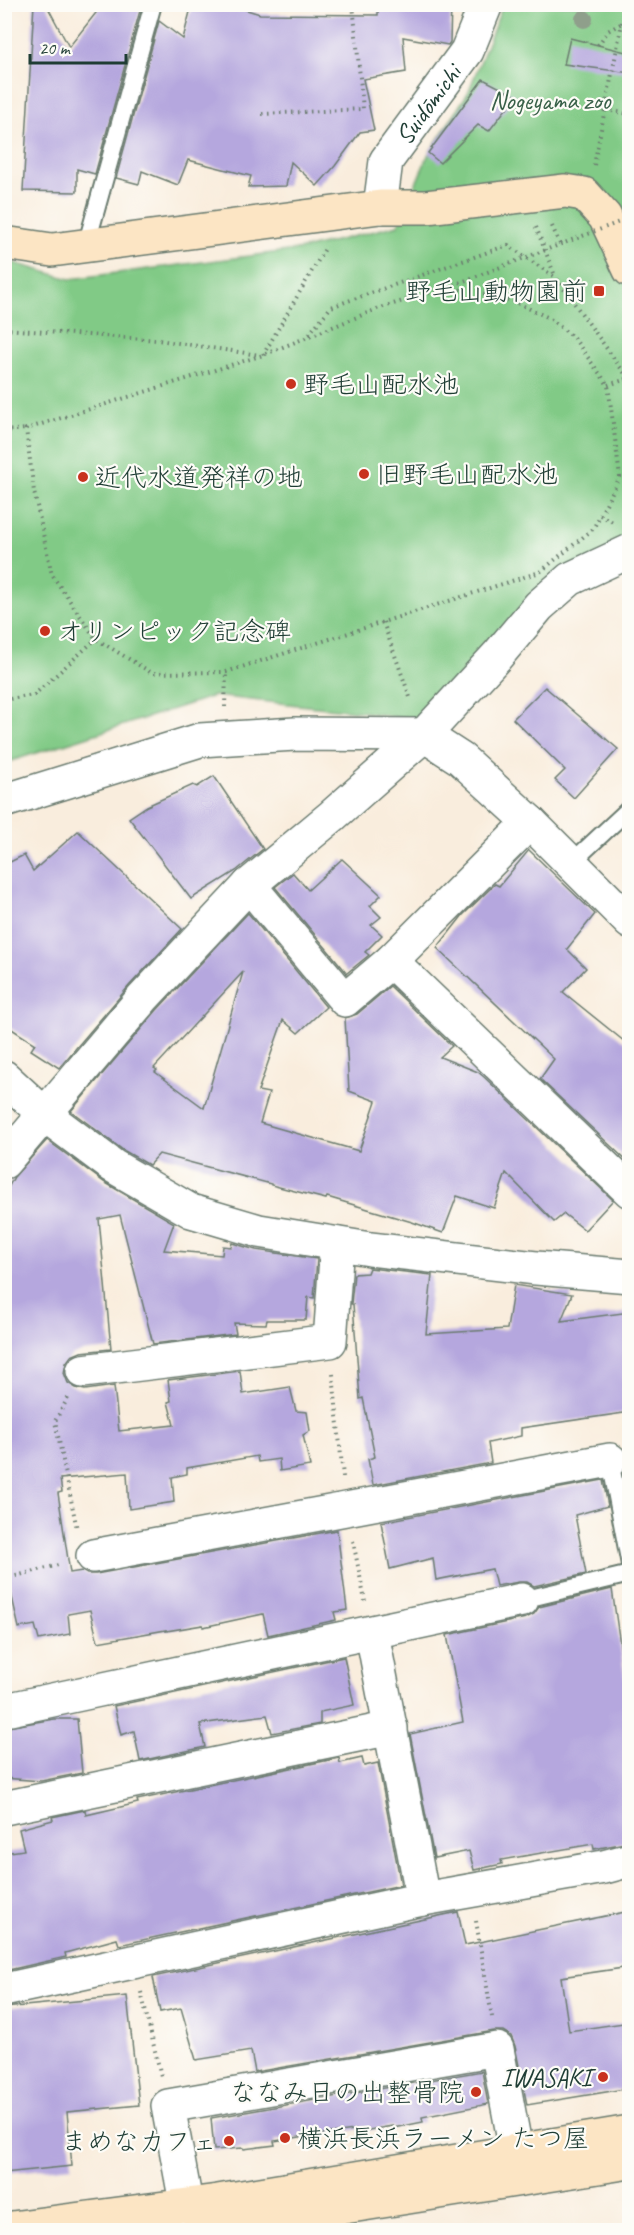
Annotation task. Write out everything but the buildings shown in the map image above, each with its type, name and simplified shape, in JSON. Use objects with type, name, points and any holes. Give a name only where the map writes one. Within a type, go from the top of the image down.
[{"type":"main road","points":[[4,243],[52,250],[380,207],[426,207],[565,191],[584,194],[605,217],[630,270]]},
{"type":"main road","points":[[192,2222],[516,2150],[630,2132]]},
{"type":"main road","points":[[4,2229],[192,2222],[630,2162]]},
{"type":"street","name":"Suidōmichi","points":[[380,207],[386,161],[467,51],[486,4]]},
{"type":"street","points":[[4,1162],[143,998],[249,885],[424,735],[491,663],[539,606],[570,579],[630,551]]},
{"type":"street","points":[[4,801],[200,740],[295,734],[424,735],[462,759],[530,822],[630,922]]},
{"type":"street","points":[[249,885],[345,1000],[391,961],[530,822]]},
{"type":"street","points":[[391,961],[630,1191]]},
{"type":"street","points":[[4,1077],[45,1114],[113,1166],[191,1211],[259,1231],[337,1244],[536,1268],[630,1276]]},
{"type":"street","points":[[83,1371],[330,1341],[337,1244]]},
{"type":"street","points":[[86,1558],[610,1460]]},
{"type":"street","points":[[7,1704],[372,1633],[522,1600]]},
{"type":"street","points":[[372,1633],[423,1899]]},
{"type":"street","points":[[4,1808],[391,1728]]},
{"type":"street","points":[[4,1990],[423,1899],[630,1860]]},
{"type":"street","points":[[192,2222],[168,2106],[497,2049],[516,2150]]},
{"type":"lane","points":[[86,246],[153,4]]},
{"type":"lane","points":[[571,863],[630,808]]},
{"type":"lane","points":[[610,1460],[625,1516],[630,1565]]},
{"type":"lane","points":[[522,1600],[630,1575]]},
{"type":"path","points":[[262,114],[363,109],[353,4]]},
{"type":"path","points":[[593,172],[622,23],[630,8]]},
{"type":"path","points":[[622,23],[630,29]]},
{"type":"path","points":[[598,45],[608,31],[622,23]]},
{"type":"path","points":[[606,110],[630,114]]},
{"type":"path","points":[[630,160],[627,169],[630,185]]},
{"type":"path","points":[[263,355],[346,213]]},
{"type":"path","points":[[4,431],[26,429],[263,355],[377,309],[448,287],[630,218]]},
{"type":"path","points":[[550,222],[560,244]]},
{"type":"path","points":[[543,223],[535,225],[556,278],[629,378],[608,385]]},
{"type":"path","points":[[309,335],[331,307],[508,245],[556,278]]},
{"type":"path","points":[[26,429],[34,492],[52,575],[96,639],[152,673],[226,672],[540,572],[593,529],[620,477],[608,385],[573,338],[549,318],[513,302],[448,287]]},
{"type":"path","points":[[4,329],[158,340],[263,355]]},
{"type":"path","points":[[383,622],[424,735]]},
{"type":"path","points":[[4,699],[34,695],[96,639]]},
{"type":"path","points":[[4,1579],[86,1558],[55,1421],[83,1371]]},
{"type":"path","points":[[471,1890],[497,2049]]},
{"type":"path","points":[[133,1963],[168,2106]]},
{"type":"green space","name":"Nogeyama zoo","points":[[503,5],[629,5],[629,546],[430,717],[408,719],[214,696],[5,763],[4,260],[70,279],[304,249],[398,225],[429,153],[468,93]]},
{"type":"place","name":"野毛山動物園前","points":[[599,291]]},
{"type":"place","name":"野毛山配水池","points":[[291,384]]},
{"type":"place","name":"旧野毛山配水池","points":[[364,474]]},
{"type":"place","name":"近代水道発祥の地","points":[[83,477]]},
{"type":"place","name":"オリンピック記念碑","points":[[45,631]]},
{"type":"place","name":"IWASAKI","points":[[603,2077]]},
{"type":"place","name":"ななみ日の出整骨院","points":[[476,2092]]},
{"type":"place","name":"横浜長浜ラーメン たつ屋","points":[[285,2138]]},
{"type":"place","name":"まめなカフェ","points":[[229,2141]]}]
